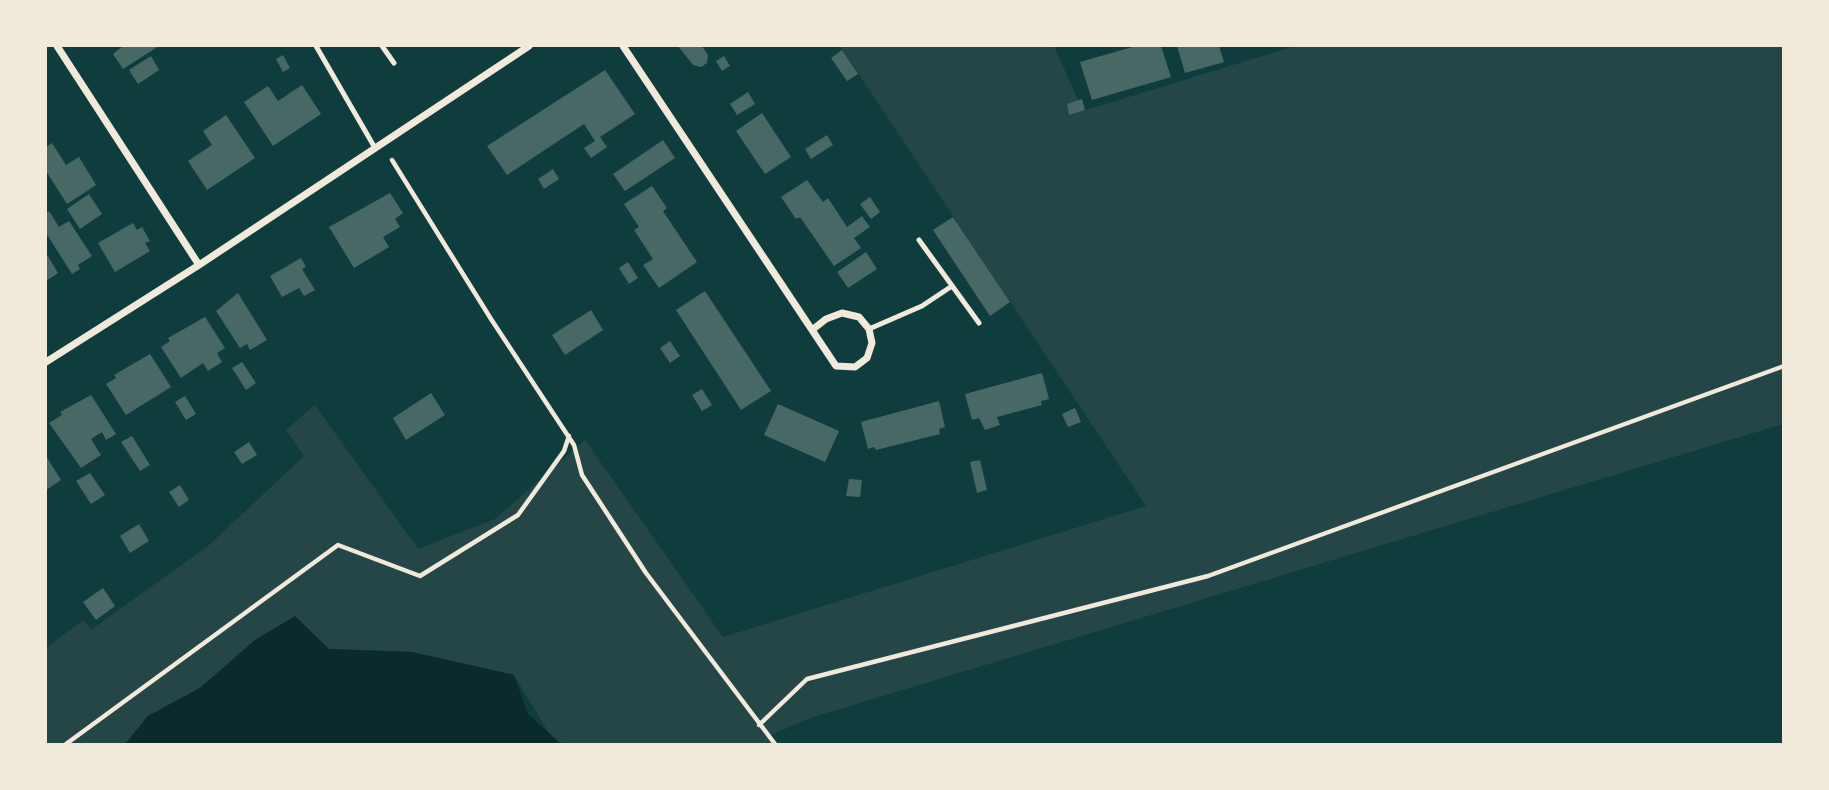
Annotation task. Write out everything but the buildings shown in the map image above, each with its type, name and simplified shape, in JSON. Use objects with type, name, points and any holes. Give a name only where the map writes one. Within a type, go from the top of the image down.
[{"type":"street","points":[[57,46],[199,265]]},
{"type":"street","points":[[46,362],[199,265],[529,46]]},
{"type":"street","points":[[623,46],[812,330],[836,366],[855,367],[867,358],[872,343],[869,329],[859,317],[842,313],[826,319],[812,330]]},
{"type":"lane","points":[[325,46],[318,48],[379,146]]},
{"type":"lane","points":[[382,46],[394,63]]},
{"type":"lane","points":[[919,240],[979,323]]},
{"type":"lane","points":[[869,329],[922,306],[952,286]]},
{"type":"path","points":[[379,146],[569,436],[582,475],[639,562],[775,744]]},
{"type":"path","points":[[759,724],[807,679],[1208,576],[1783,366]]},
{"type":"path","points":[[66,744],[338,545],[419,576],[518,515],[564,451],[569,436]]},
{"type":"shaded area","points":[[840,46],[1054,46],[1083,111],[1295,46],[1783,46],[1783,424],[810,718],[769,736],[776,744],[564,744],[553,740],[514,675],[412,652],[329,649],[255,640],[200,688],[148,716],[125,744],[46,744],[46,648],[83,620],[92,629],[208,546],[304,456],[286,430],[315,405],[418,549],[495,519],[585,440],[723,637],[1146,506]]},
{"type":"shaded area","points":[[295,616],[329,649],[412,652],[514,675],[528,714],[561,744],[125,744],[148,716],[200,688],[255,640]]}]
